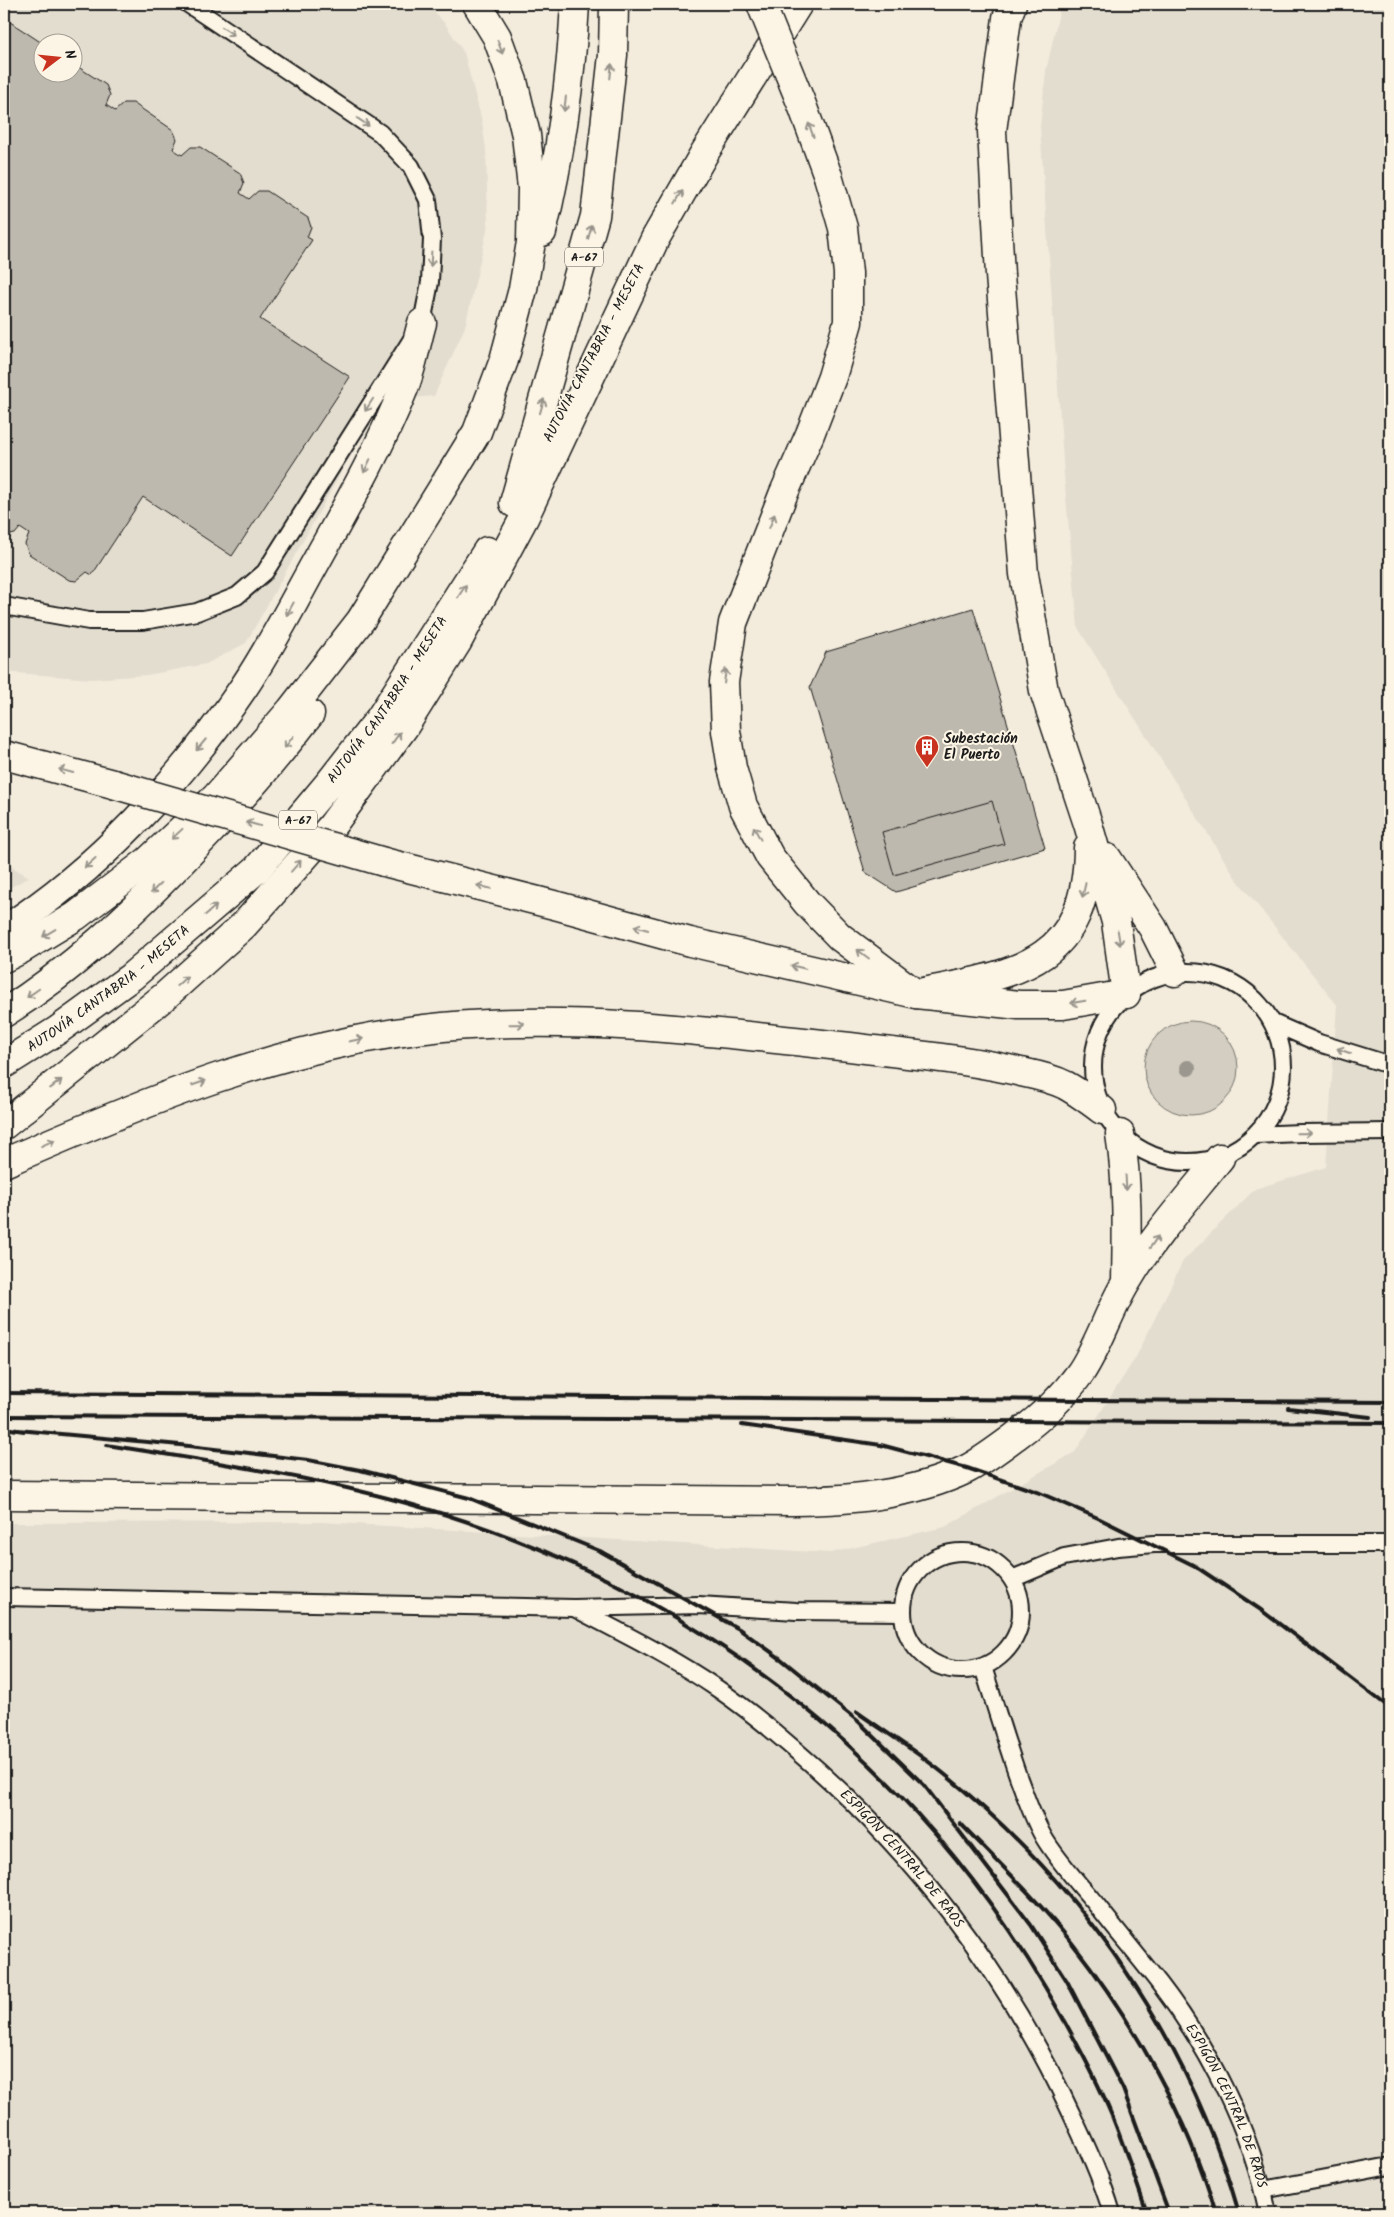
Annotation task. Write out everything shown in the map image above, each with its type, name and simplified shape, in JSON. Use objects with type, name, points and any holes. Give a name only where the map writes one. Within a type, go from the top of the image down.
[{"type":"main road","points":[[478,4],[497,37],[513,81],[526,135],[532,188],[531,242],[523,289],[504,360]]},
{"type":"main road","points":[[4,1013],[66,970],[112,930],[164,880],[243,798],[321,700],[393,596],[432,528],[477,432],[504,360],[531,275],[554,185],[566,102],[575,4]]},
{"type":"main road","name":"A-67","points":[[514,503],[595,216],[613,55],[614,4]]},
{"type":"main road","points":[[761,4],[802,105],[828,176],[843,228],[848,273],[848,322],[829,386],[783,495],[733,623],[724,682],[726,731],[732,768],[743,806],[770,857],[807,904],[840,937],[916,994],[1009,973],[1030,964],[1050,950],[1070,926],[1077,914],[1084,892],[1088,870],[1088,824]]},
{"type":"main road","name":"A-67","points":[[655,239],[705,152],[798,4]]},
{"type":"main road","points":[[4,755],[113,784],[384,862],[690,942],[916,994],[1018,1005],[1063,1005],[1126,994],[1116,922],[1088,824],[1044,691],[1024,574],[1000,275],[992,131],[1007,18],[1012,4]]},
{"type":"main road","points":[[4,1125],[165,996],[244,926],[348,804],[404,727],[458,641],[524,518],[655,239]]},
{"type":"main road","name":"AUTOVÍA CANTABRIA - MESETA","points":[[4,1064],[58,1030],[131,977],[257,869],[330,782],[380,718],[478,566],[514,503],[655,239]]},
{"type":"main road","points":[[4,930],[72,879],[120,836],[213,730],[244,686],[345,511],[377,446],[404,387],[422,323]]},
{"type":"main road","points":[[4,958],[76,916],[148,861],[216,797],[291,710],[361,620],[477,432]]},
{"type":"main road","points":[[1088,824],[1114,871],[1153,928],[1175,972]]},
{"type":"main road","points":[[4,1163],[158,1098],[240,1069],[300,1052],[382,1036],[442,1027],[502,1024],[569,1022],[708,1033],[978,1062],[1063,1084],[1085,1096],[1102,1110]]},
{"type":"main road","points":[[1120,1134],[1127,1192],[1126,1282]]},
{"type":"main road","points":[[4,1495],[794,1501],[867,1497],[932,1483],[967,1468],[1037,1420],[1060,1399],[1081,1371],[1105,1328],[1126,1282],[1171,1218],[1220,1158]]},
{"type":"lane","points":[[4,606],[89,621],[143,621],[197,612],[237,596],[265,572],[422,323],[430,282],[432,239],[428,200],[411,166],[380,133],[188,4]]},
{"type":"lane","points":[[1175,972],[1203,973],[1229,981],[1244,990],[1260,1005],[1273,1023],[1282,1046],[1284,1070],[1280,1094],[1270,1116],[1255,1136],[1234,1151],[1220,1158],[1199,1162],[1177,1162],[1156,1158],[1137,1148],[1120,1134],[1102,1110],[1095,1090],[1092,1069],[1094,1048],[1101,1028],[1112,1009],[1126,994],[1141,983],[1175,972]]},
{"type":"lane","points":[[1273,1023],[1319,1043],[1390,1065]]},
{"type":"lane","points":[[1255,1136],[1302,1133],[1390,1132]]},
{"type":"lane","points":[[1012,1579],[1064,1557],[1118,1547],[1154,1544],[1390,1544]]},
{"type":"lane","points":[[964,1552],[983,1555],[999,1565],[1012,1579],[1019,1595],[1022,1613],[1018,1630],[1011,1646],[998,1658],[983,1667],[965,1671],[955,1670],[929,1660],[915,1648],[906,1631],[903,1612],[906,1594],[914,1576],[928,1563],[945,1554],[964,1552]]},
{"type":"lane","points":[[4,1597],[574,1608],[699,1605],[796,1611],[903,1612]]},
{"type":"lane","name":"ESPIGÓN CENTRAL DE RAOS","points":[[574,1608],[682,1666],[726,1694],[810,1763],[895,1846],[979,1950],[1013,2004],[1056,2080],[1087,2146],[1112,2213]]},
{"type":"lane","name":"ESPIGÓN CENTRAL DE RAOS","points":[[983,1667],[1029,1806],[1045,1840],[1065,1868],[1160,1985],[1190,2029],[1216,2073],[1237,2117],[1251,2152],[1268,2213]]},
{"type":"lane","points":[[1263,2190],[1390,2166]]},
{"type":"shaded area","points":[[4,4],[428,4],[446,25],[464,53],[482,121],[486,149],[488,226],[465,327],[434,396],[381,401],[246,643],[206,664],[147,675],[92,679],[4,672]]},
{"type":"shaded area","points":[[1061,4],[1390,4],[1390,2213],[4,2213],[4,1523],[322,1522],[830,1553],[945,1527],[1075,1452],[1136,1357],[1183,1261],[1255,1189],[1326,1167],[1337,1005],[1235,877],[1078,628],[1064,475],[1040,127],[1046,71]]},
{"type":"shaded area","points":[[4,862],[29,877],[4,891]]},
{"type":"shaded area","points":[[1182,1021],[1200,1021],[1225,1034],[1235,1050],[1238,1068],[1235,1086],[1225,1102],[1200,1115],[1182,1115],[1157,1102],[1144,1077],[1144,1059],[1157,1034]]},
{"type":"building","points":[[4,18],[32,36],[32,82],[82,82],[82,69],[106,85],[110,95],[106,105],[115,111],[124,103],[133,103],[173,130],[177,139],[173,149],[182,155],[191,147],[200,147],[240,173],[244,183],[240,193],[249,199],[258,191],[267,191],[308,218],[311,227],[307,237],[312,240],[260,319],[350,377],[232,556],[143,497],[92,575],[87,572],[76,581],[69,580],[29,554],[25,544],[29,534],[20,528],[15,534],[4,536]]},
{"type":"building","name":"Subestación El Puerto","points":[[973,608],[1045,848],[896,892],[865,872],[810,687],[826,652]]},
{"type":"building","points":[[992,801],[1004,844],[894,875],[882,832]]},
{"type":"railway","points":[[4,1393],[1390,1402]]},
{"type":"railway","points":[[1288,1408],[1370,1417]]},
{"type":"railway","points":[[4,1416],[1390,1423]]},
{"type":"railway","points":[[742,1425],[881,1445],[967,1468],[1040,1493],[1098,1518],[1195,1566],[1261,1610],[1390,1708]]},
{"type":"railway","points":[[4,1428],[24,1431]]},
{"type":"railway","points":[[18,1430],[180,1445],[308,1460],[360,1470],[469,1498],[600,1551],[739,1629],[781,1659],[859,1722],[924,1785],[1031,1925],[1067,1981],[1123,2089],[1169,2213]]},
{"type":"railway","points":[[107,1445],[288,1475],[377,1495],[465,1521],[555,1556],[640,1597],[721,1646],[797,1702],[868,1763],[933,1832],[992,1906],[1045,1987],[1089,2066],[1117,2128],[1147,2213]]},
{"type":"railway","points":[[857,1712],[933,1765],[994,1817],[1042,1865],[1085,1916],[1125,1970],[1161,2027],[1191,2086],[1218,2149],[1239,2213]]},
{"type":"railway","points":[[960,1823],[1018,1881],[1059,1927],[1117,2005],[1156,2071],[1174,2106],[1190,2141],[1216,2213]]},
{"type":"place","name":"Subestación El Puerto","points":[[927,768]]}]
